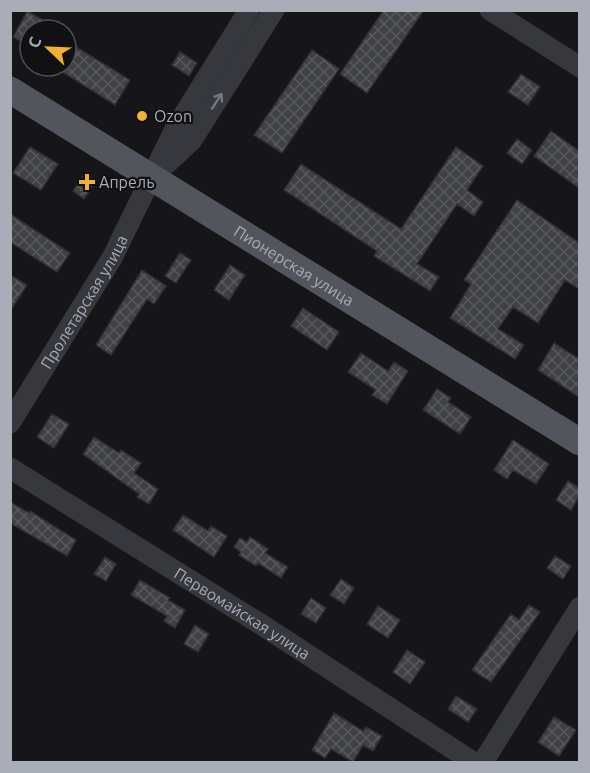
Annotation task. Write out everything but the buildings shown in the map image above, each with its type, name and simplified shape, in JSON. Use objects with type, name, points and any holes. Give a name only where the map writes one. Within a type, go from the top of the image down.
[{"type":"main road","name":"Пионерская улица","points":[[10,90],[579,442]]},
{"type":"street","name":"Пролетарская улица","points":[[10,423],[112,258],[175,129],[249,10]]},
{"type":"street","name":"Пролетарская улица","points":[[153,177],[192,140],[274,10]]},
{"type":"street","points":[[490,10],[579,67]]},
{"type":"street","name":"Первомайская улица","points":[[10,468],[262,625],[473,762]]},
{"type":"street","points":[[483,762],[579,607]]},
{"type":"place","name":"Ozon","points":[[142,116]]},
{"type":"place","name":"Апрель","points":[[87,182]]}]
